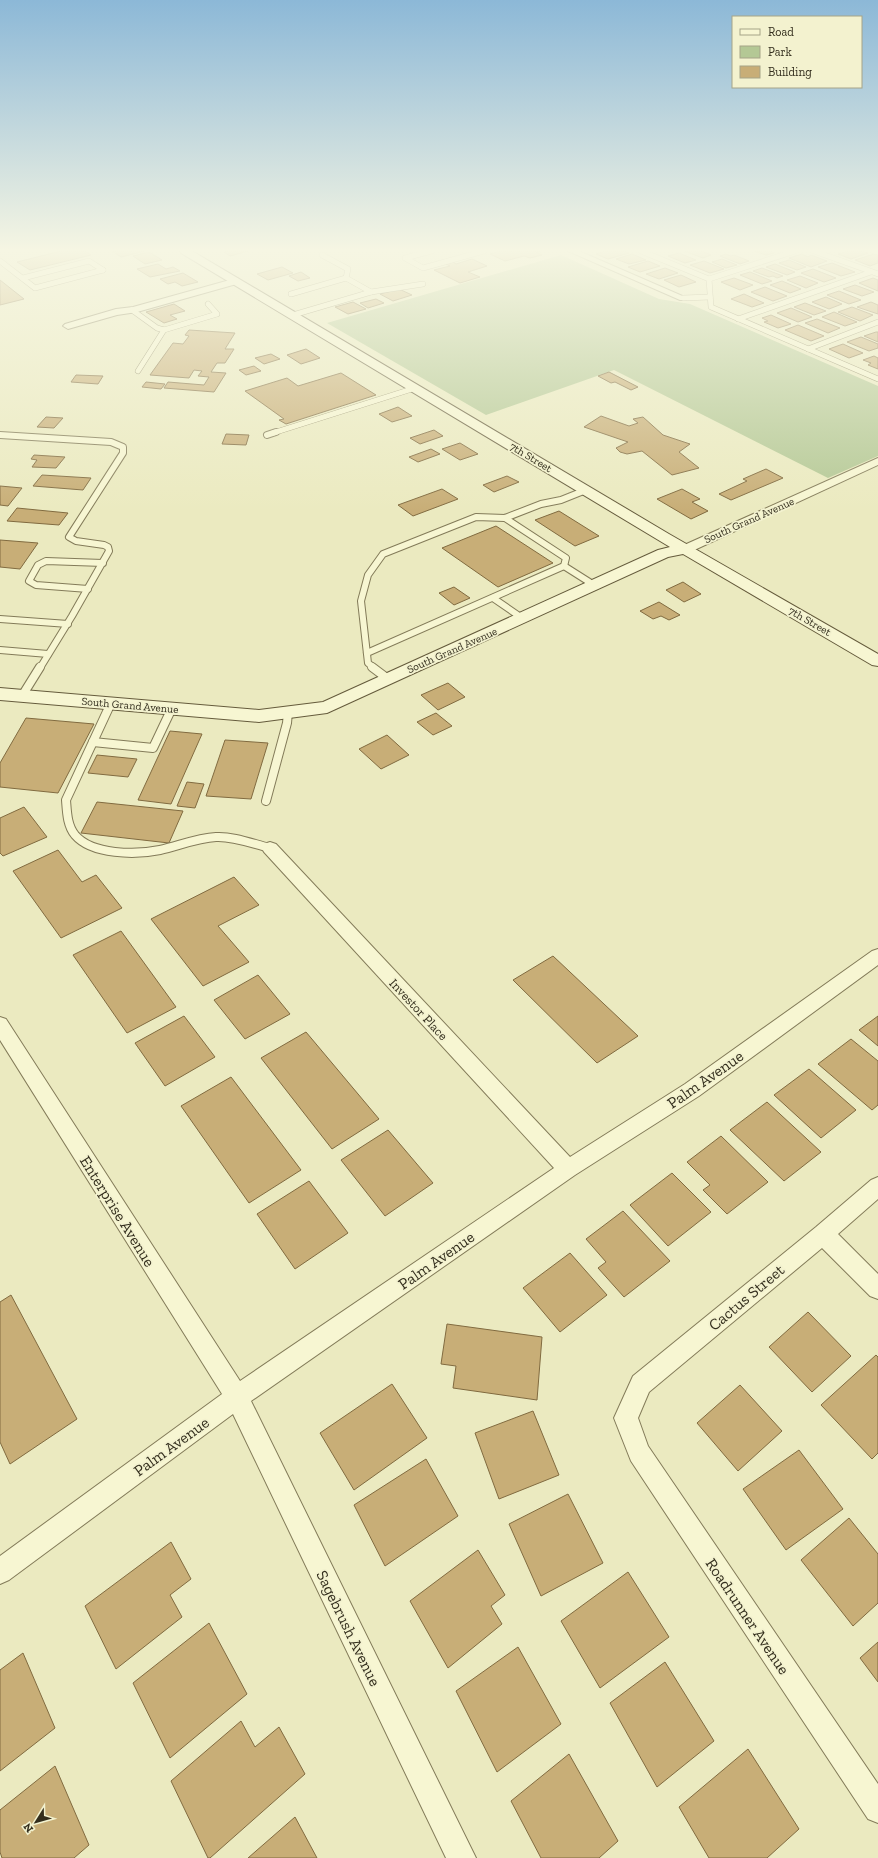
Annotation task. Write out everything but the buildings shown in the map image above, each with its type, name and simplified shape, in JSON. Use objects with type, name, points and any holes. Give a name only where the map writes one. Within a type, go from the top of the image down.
[{"type":"street","name":"7th Street","points":[[331,338],[586,490],[878,661]]},
{"type":"street","name":"South Grand Avenue","points":[[0,694],[259,716],[327,707],[664,553],[686,548],[878,461]]},
{"type":"street","name":"Investor Place","points":[[270,848],[568,1169]]},
{"type":"street","name":"Palm Avenue","points":[[0,1571],[237,1398],[568,1169],[692,1090],[878,956]]},
{"type":"street","name":"Enterprise Avenue","points":[[0,1024],[237,1398]]},
{"type":"street","name":"Cactus Street","points":[[626,1418],[641,1384],[823,1234],[878,1186]]},
{"type":"street","points":[[823,1234],[878,1289]]},
{"type":"street","name":"Sagebrush Avenue","points":[[237,1398],[461,1858]]},
{"type":"street","name":"Roadrunner Avenue","points":[[626,1418],[639,1453],[878,1810]]},
{"type":"lane","points":[[138,371],[160,338]]},
{"type":"lane","points":[[783,338],[878,379]]},
{"type":"lane","points":[[808,348],[836,338]]},
{"type":"lane","points":[[267,435],[415,388]]},
{"type":"lane","points":[[0,435],[111,442],[123,447],[123,453],[69,537],[73,541],[100,543],[108,547],[110,550],[68,624],[22,696]]},
{"type":"lane","points":[[388,679],[368,663],[361,601],[368,575],[383,554],[476,517],[505,518],[541,504],[561,500],[586,490]]},
{"type":"lane","points":[[505,518],[566,558],[564,566]]},
{"type":"lane","points":[[88,589],[36,585],[30,583],[29,579],[38,565],[46,561],[102,563]]},
{"type":"lane","points":[[564,566],[594,585]]},
{"type":"lane","points":[[368,653],[564,566]]},
{"type":"lane","points":[[493,598],[522,618]]},
{"type":"lane","points":[[0,619],[68,624]]},
{"type":"lane","points":[[0,650],[48,654]]},
{"type":"lane","points":[[112,703],[66,800],[66,812],[71,830],[88,845],[108,852],[148,852],[216,837],[233,839],[270,848]]},
{"type":"lane","points":[[93,742],[153,748],[172,708]]},
{"type":"lane","points":[[266,801],[287,723],[288,712]]},
{"type":"green space","points":[[352,338],[767,338],[878,386],[878,456],[828,478],[614,370],[486,415]]}]
